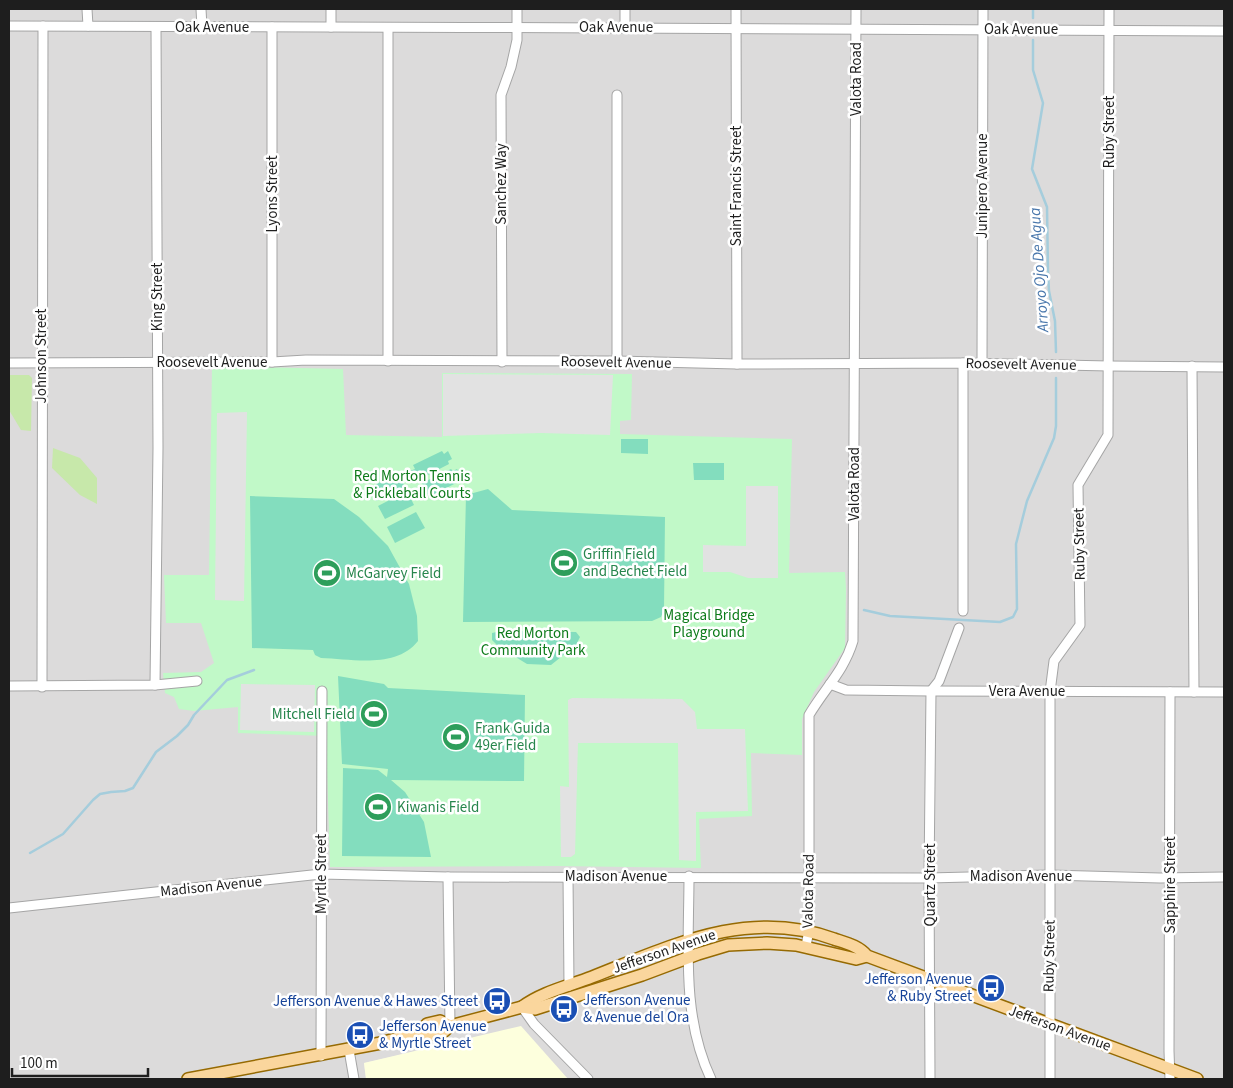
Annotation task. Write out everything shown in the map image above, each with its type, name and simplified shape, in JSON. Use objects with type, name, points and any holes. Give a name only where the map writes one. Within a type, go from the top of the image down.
[{"type":"main road","name":"Jefferson Avenue","points":[[188,1079],[321,1056],[381,1043],[422,1031],[428,1035],[443,1032],[450,1026],[522,1007],[534,998],[689,939],[732,929],[774,927],[809,930],[862,949],[867,956],[1050,1025],[1170,1074],[1197,1079]]},
{"type":"main road","name":"Jefferson Avenue","points":[[522,1007],[535,1009],[642,976],[689,957],[728,945],[767,943],[806,946],[856,959],[867,956]]},
{"type":"street","points":[[87,9],[88,26]]},
{"type":"street","points":[[201,9],[202,27]]},
{"type":"street","points":[[331,9],[331,26]]},
{"type":"street","name":"Sanchez Way","points":[[502,362],[500,95],[512,68],[517,40],[517,9]]},
{"type":"street","points":[[625,9],[625,27]]},
{"type":"street","name":"Saint Francis Street","points":[[736,9],[737,364]]},
{"type":"street","name":"Valota Road","points":[[806,946],[809,930],[809,715],[848,658],[853,641],[856,9]]},
{"type":"street","name":"Junipero Avenue","points":[[982,364],[983,9]]},
{"type":"street","name":"Ruby Street","points":[[1050,1079],[1050,692],[1054,661],[1080,625],[1078,485],[1108,434],[1109,9]]},
{"type":"street","name":"Oak Avenue","points":[[9,26],[156,28],[331,26],[388,28],[983,28],[1224,31]]},
{"type":"street","name":"Johnson Street","points":[[42,687],[43,26]]},
{"type":"street","name":"Lyons Street","points":[[272,27],[272,362]]},
{"type":"street","name":"King Street","points":[[155,685],[158,448],[156,28]]},
{"type":"street","points":[[388,28],[388,361]]},
{"type":"street","points":[[617,95],[617,361]]},
{"type":"street","name":"Roosevelt Avenue","points":[[9,363],[272,362],[306,360],[617,361],[737,364],[964,363],[1224,367]]},
{"type":"street","points":[[963,611],[964,363]]},
{"type":"street","points":[[1192,366],[1194,692]]},
{"type":"street","points":[[931,691],[940,681],[959,628]]},
{"type":"street","points":[[9,686],[155,685],[198,681]]},
{"type":"street","name":"Vera Avenue","points":[[830,684],[846,690],[1224,692]]},
{"type":"street","name":"Quartz Street","points":[[930,1079],[929,878],[931,691]]},
{"type":"street","name":"Myrtle Street","points":[[321,1056],[322,692]]},
{"type":"street","name":"Sapphire Street","points":[[1170,692],[1170,1074]]},
{"type":"street","name":"Madison Avenue","points":[[9,908],[321,874],[448,877],[689,876],[929,878],[1050,875],[1170,878],[1224,877]]},
{"type":"street","points":[[568,876],[569,986]]},
{"type":"street","points":[[689,876],[689,998],[697,1041],[712,1079]]},
{"type":"street","points":[[448,877],[450,1026]]},
{"type":"street","points":[[522,1007],[534,1024],[588,1079]]},
{"type":"street","points":[[349,1050],[354,1079]]},
{"type":"shaded area","points":[[9,9],[1224,9],[1224,1079],[568,1079],[558,1069],[431,1048],[364,1063],[366,1079],[9,1079]]},
{"type":"shaded area","points":[[443,374],[613,375],[610,435],[541,433],[443,436]]},
{"type":"shaded area","points":[[247,412],[244,601],[215,600],[217,413]]},
{"type":"shaded area","points":[[746,486],[778,486],[778,578],[748,578],[730,572],[703,572],[703,545],[746,546]]},
{"type":"shaded area","points":[[241,684],[315,685],[314,732],[240,730]]},
{"type":"shaded area","points":[[572,698],[682,699],[695,712],[697,729],[745,729],[748,811],[696,812],[696,861],[679,860],[678,743],[578,743],[575,854],[571,857],[561,857],[560,786],[569,787],[568,700]]},
{"type":"shaded area","points":[[521,1026],[568,1079],[366,1079],[364,1063]]},
{"type":"green space","name":"Red Morton Community Park","points":[[212,366],[343,369],[346,435],[442,437],[442,373],[632,374],[631,420],[620,421],[620,434],[792,439],[789,573],[845,572],[846,589],[845,648],[814,692],[802,719],[802,755],[751,753],[752,816],[699,819],[701,868],[559,866],[330,867],[326,736],[238,733],[238,707],[194,711],[179,709],[174,697],[165,693],[163,673],[201,672],[214,663],[201,623],[166,623],[164,575],[209,575]]},
{"type":"green space","points":[[9,375],[29,375],[32,378],[31,431],[21,430],[9,410]]},
{"type":"green space","points":[[621,439],[648,439],[648,454],[621,453]]},
{"type":"green space","points":[[53,448],[80,458],[97,478],[97,504],[80,495],[52,468]]},
{"type":"green space","points":[[442,451],[444,454],[448,451],[452,459],[448,461],[449,464],[420,479],[418,476],[414,478],[410,471],[415,469],[413,465]]},
{"type":"green space","points":[[693,463],[724,463],[724,480],[694,480]]},
{"type":"green space","points":[[451,469],[453,471],[457,469],[461,476],[456,479],[458,482],[429,497],[428,494],[423,496],[420,488],[424,486],[422,483]]},
{"type":"green space","points":[[398,473],[405,487],[376,501],[369,488]]},
{"type":"green space","name":"Griffin Field and Bechet Field","points":[[488,489],[512,510],[665,517],[664,609],[661,617],[652,621],[463,622],[466,495]]},
{"type":"green space","points":[[407,491],[414,505],[385,519],[378,506]]},
{"type":"green space","name":"McGarvey Field","points":[[250,496],[334,499],[359,517],[388,546],[409,584],[417,616],[418,641],[409,650],[398,656],[373,660],[321,658],[315,655],[313,650],[252,648]]},
{"type":"green space","points":[[416,512],[425,528],[395,543],[387,527]]},
{"type":"green space","points":[[501,631],[576,632],[580,637],[576,645],[551,665],[527,664],[498,646],[492,640],[492,633]]},
{"type":"green space","points":[[338,676],[384,684],[388,688],[525,695],[524,781],[391,780],[405,792],[424,822],[431,857],[342,856],[343,768],[378,770],[387,777],[388,769],[342,764]]},
{"type":"waterway","name":"Arroyo Ojo De Agua","points":[[1033,9],[1033,18]]},
{"type":"waterway","name":"Arroyo Ojo De Agua","points":[[1033,40],[1033,70],[1043,103],[1032,169],[1047,207],[1049,291],[1055,321],[1056,352]]},
{"type":"waterway","name":"Arroyo Ojo De Agua","points":[[864,610],[890,616],[1000,622],[1013,617],[1017,609],[1016,544],[1027,501],[1054,438],[1056,426],[1056,378]]},
{"type":"waterway","name":"Arroyo Ojo De Agua","points":[[30,853],[63,834],[100,794],[125,791],[133,788],[156,752],[188,725],[194,715],[227,680],[254,670]]},
{"type":"place","name":"Griffin Field and Bechet Field","points":[[564,563]]},
{"type":"place","name":"McGarvey Field","points":[[327,573]]},
{"type":"place","name":"Mitchell Field","points":[[374,714]]},
{"type":"place","name":"Frank Guida 49er Field","points":[[456,737]]},
{"type":"place","name":"Kiwanis Field","points":[[378,807]]},
{"type":"place","name":"Jefferson Avenue & Ruby Street","points":[[991,988]]},
{"type":"place","name":"Jefferson Avenue & Hawes Street","points":[[497,1001]]},
{"type":"place","name":"Jefferson Avenue & Avenue del Ora","points":[[564,1009]]},
{"type":"place","name":"Jefferson Avenue & Myrtle Street","points":[[360,1035]]},
{"type":"park label","name":"Red Morton Tennis & Pickleball Courts","points":[[412,484]]},
{"type":"park label","name":"Magical Bridge Playground","points":[[709,624]]}]
